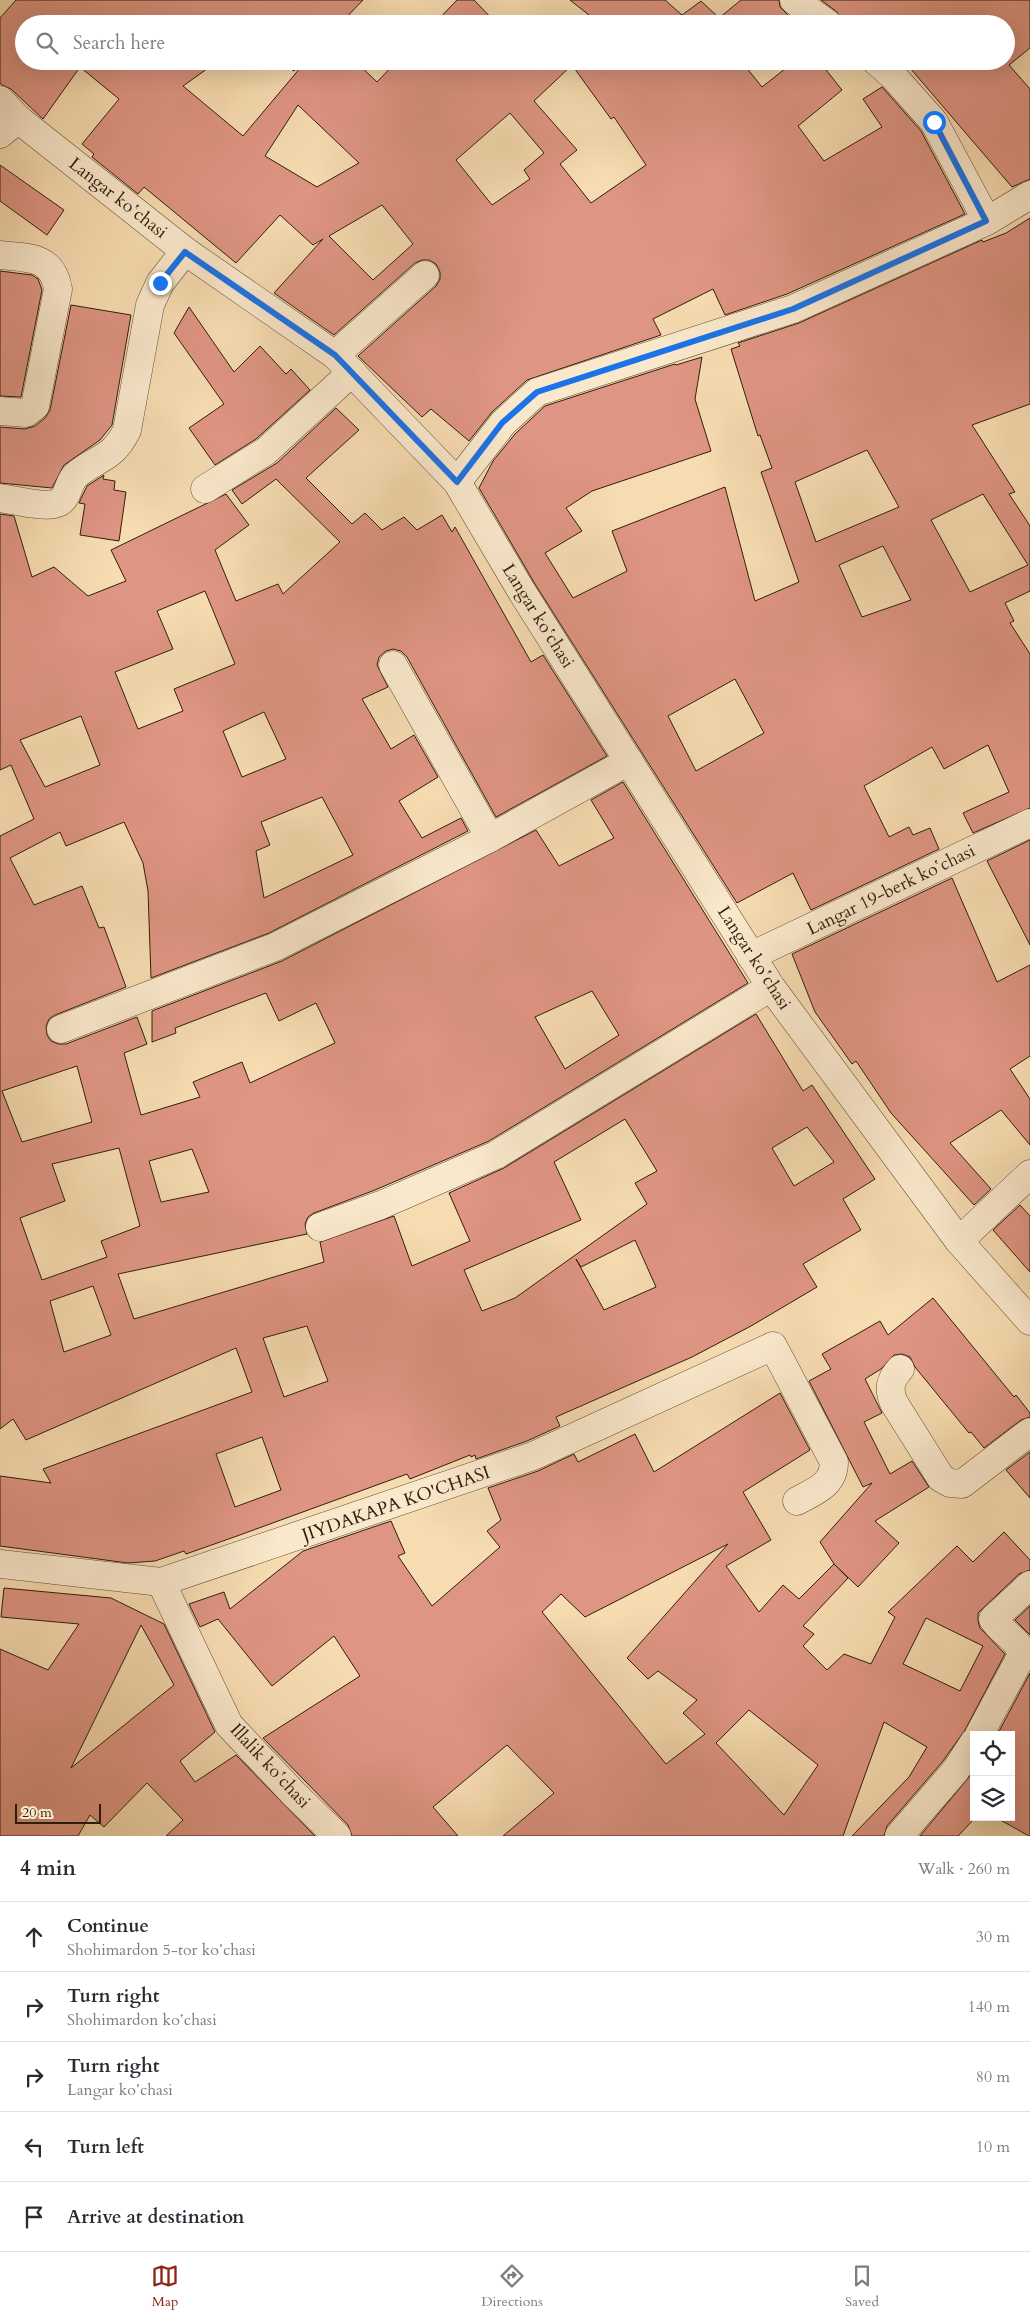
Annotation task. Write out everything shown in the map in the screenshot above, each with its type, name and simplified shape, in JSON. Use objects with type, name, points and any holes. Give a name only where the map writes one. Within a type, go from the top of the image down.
[{"type":"street","points":[[794,0],[815,15]]},
{"type":"street","points":[[886,70],[934,122],[986,221]]},
{"type":"street","name":"Langar koʻchasi","points":[[6,118],[185,252],[344,364],[457,482],[522,592],[771,987],[959,1240],[1030,1321]]},
{"type":"street","points":[[457,482],[502,423],[537,392],[793,309],[986,221],[1030,195]]},
{"type":"street","points":[[0,498],[53,504],[62,500],[68,492],[70,482],[76,475],[112,453],[122,441],[127,430],[150,305],[160,283],[185,252]]},
{"type":"street","points":[[0,255],[42,261],[51,268],[56,277],[58,288],[35,406],[26,413],[0,411]]},
{"type":"street","points":[[205,489],[266,450],[425,275]]},
{"type":"street","points":[[393,665],[490,838]]},
{"type":"street","points":[[61,1029],[275,948],[490,838],[629,761]]},
{"type":"street","name":"Langar 19-berk koʻchasi","points":[[751,956],[1030,823]]},
{"type":"street","points":[[320,1227],[382,1206],[496,1155],[771,987]]},
{"type":"street","points":[[959,1240],[1030,1174]]},
{"type":"street","name":"JIYDAKAPA KO'CHASI","points":[[0,1564],[161,1582],[533,1456],[773,1346],[834,1462],[834,1472],[826,1485],[797,1500]]},
{"type":"street","points":[[900,1368],[890,1383],[890,1393],[894,1403],[942,1478],[950,1483],[962,1484],[1030,1432]]},
{"type":"street","name":"Illalik koʻchasi","points":[[161,1582],[229,1725],[292,1793],[337,1836]]},
{"type":"street","points":[[980,1731],[1022,1655],[1020,1644],[997,1625],[993,1619],[1030,1585]]},
{"type":"street","points":[[899,1836],[956,1770],[970,1748]]},
{"type":"building","points":[[16,0],[363,0],[349,15],[15,15],[15,70],[78,70],[43,119],[11,89],[0,83],[0,18]]},
{"type":"building","points":[[457,0],[474,0],[488,15],[443,15]]},
{"type":"building","points":[[570,0],[665,0],[682,15],[589,15]]},
{"type":"building","points":[[741,0],[779,0],[780,7],[788,15],[723,15]]},
{"type":"building","points":[[821,0],[1030,0],[1030,48],[1015,60],[1015,15],[838,15]]},
{"type":"building","points":[[701,1],[716,15],[682,15]]},
{"type":"building","points":[[84,70],[205,70],[183,86],[243,136],[298,70],[364,70],[377,82],[388,70],[567,70],[534,101],[577,150],[560,164],[591,203],[646,165],[614,117],[611,119],[576,70],[748,70],[762,87],[784,70],[826,70],[842,90],[798,126],[824,161],[882,127],[863,99],[882,87],[921,131],[965,214],[787,294],[725,315],[713,289],[653,319],[661,335],[527,380],[492,412],[469,441],[431,409],[422,417],[358,356],[436,286],[440,279],[440,272],[436,264],[429,260],[415,263],[334,335],[274,293],[323,239],[313,245],[280,215],[236,263],[144,187],[138,194],[92,157],[94,154],[82,144],[119,99]],"holes":[[[298,105],[359,163],[317,187],[265,156]],[[510,113],[544,153],[524,170],[530,179],[492,205],[456,160]],[[382,205],[413,244],[373,280],[329,236]]]},
{"type":"building","points":[[912,70],[1013,70],[1030,89],[1030,179],[1012,187]]},
{"type":"building","points":[[0,165],[64,210],[47,235],[0,201]]},
{"type":"building","points":[[1030,218],[1030,404],[972,425],[1015,492],[1009,494],[1030,526],[1030,591],[1005,603],[1014,621],[1010,623],[1030,654],[1030,808],[973,833],[963,813],[1009,792],[988,745],[944,769],[932,747],[864,786],[889,837],[909,827],[913,835],[930,828],[939,849],[811,910],[793,873],[737,903],[535,584],[479,488],[493,461],[515,434],[545,406],[702,357],[695,399],[711,451],[592,491],[566,508],[582,531],[545,553],[573,598],[627,571],[612,531],[725,487],[755,601],[799,582],[761,472],[772,468],[760,435],[758,436],[731,349],[740,346],[738,343],[799,323],[982,240],[983,242],[1006,233]],"holes":[[[867,450],[899,507],[816,542],[795,482]],[[983,494],[1028,565],[970,592],[931,520]],[[883,546],[911,600],[862,617],[839,565]],[[735,679],[764,733],[696,771],[668,716]]]},
{"type":"building","points":[[0,271],[32,275],[38,279],[42,290],[21,397],[0,396]]},
{"type":"building","points":[[71,305],[131,315],[112,425],[100,440],[64,465],[52,488],[0,483],[0,427],[25,429],[35,426],[45,418],[50,410]]},
{"type":"building","points":[[189,307],[234,372],[260,346],[286,374],[291,369],[310,390],[256,439],[215,465],[189,428],[224,404],[174,333]]},
{"type":"building","points":[[336,408],[359,430],[306,478],[352,524],[365,513],[382,530],[404,517],[417,530],[442,515],[452,532],[455,527],[531,662],[543,655],[607,756],[496,817],[407,657],[401,651],[393,649],[386,651],[379,657],[377,665],[388,687],[362,699],[391,749],[414,735],[438,777],[399,801],[422,838],[461,818],[468,831],[269,933],[151,978],[148,891],[143,863],[124,822],[66,846],[60,832],[10,858],[34,905],[82,886],[99,928],[104,927],[126,987],[49,1019],[46,1026],[47,1035],[51,1041],[58,1044],[66,1044],[137,1017],[147,1044],[124,1053],[141,1115],[200,1097],[193,1082],[242,1062],[250,1083],[335,1043],[316,1003],[279,1021],[266,993],[175,1028],[176,1033],[152,1042],[152,1011],[282,961],[536,830],[559,866],[614,838],[591,800],[623,782],[748,983],[489,1141],[375,1190],[314,1213],[308,1217],[305,1224],[307,1234],[118,1274],[134,1319],[324,1262],[320,1242],[394,1216],[412,1266],[470,1241],[449,1193],[504,1168],[756,1014],[803,1091],[812,1085],[875,1179],[843,1199],[861,1230],[803,1264],[817,1287],[751,1326],[692,1357],[556,1417],[560,1426],[527,1441],[476,1459],[475,1455],[471,1457],[470,1455],[410,1479],[407,1474],[186,1554],[184,1551],[155,1561],[128,1563],[0,1546],[0,1476],[51,1483],[43,1469],[252,1392],[236,1348],[26,1440],[13,1419],[0,1429],[0,836],[34,819],[11,765],[0,770],[0,514],[14,516],[32,577],[54,567],[88,596],[126,581],[111,550],[226,494],[249,525],[215,550],[236,601],[278,584],[283,594],[340,542],[276,479],[242,504],[232,490],[277,463]],"holes":[[[205,591],[235,664],[174,689],[183,711],[138,729],[115,672],[173,649],[157,611]],[[264,712],[286,759],[242,777],[223,731]],[[81,716],[100,765],[45,787],[20,740]],[[322,797],[353,855],[264,898],[256,851],[270,845],[261,822]],[[592,991],[619,1035],[565,1069],[535,1017]],[[77,1066],[92,1122],[22,1142],[2,1091]],[[625,1119],[657,1171],[635,1183],[647,1204],[515,1298],[482,1311],[464,1270],[581,1220],[554,1162]],[[807,1127],[834,1162],[794,1186],[772,1148]],[[119,1148],[140,1226],[101,1241],[107,1257],[42,1280],[20,1218],[65,1201],[52,1164]],[[192,1149],[209,1192],[161,1202],[149,1161]],[[635,1240],[656,1287],[604,1310],[576,1259],[581,1267]],[[93,1286],[111,1335],[64,1352],[50,1301]],[[307,1326],[328,1381],[284,1397],[263,1338]],[[262,1437],[281,1490],[235,1507],[216,1454]]]},
{"type":"building","points":[[104,475],[103,479],[115,481],[114,490],[126,492],[119,541],[80,535],[85,504],[79,503],[87,486]]},
{"type":"building","points":[[1030,840],[1030,945],[987,861]]},
{"type":"building","points":[[952,878],[997,982],[1030,965],[1030,1056],[1010,1069],[1030,1099],[1030,1145],[1001,1110],[950,1143],[991,1189],[974,1205],[891,1113],[856,1061],[852,1064],[815,1012],[792,954]]},
{"type":"building","points":[[1020,1205],[1030,1216],[1030,1272],[993,1230]]},
{"type":"building","points":[[933,1298],[1014,1397],[1016,1395],[1030,1413],[1030,1417],[1021,1420],[984,1448],[971,1432],[969,1433],[915,1367],[910,1357],[902,1354],[894,1355],[881,1369],[865,1379],[882,1413],[864,1422],[890,1474],[912,1461],[929,1487],[875,1521],[899,1543],[858,1587],[834,1564],[820,1542],[872,1483],[863,1487],[809,1381],[831,1369],[822,1354],[880,1321],[888,1335]]},
{"type":"building","points":[[780,1393],[810,1450],[743,1492],[771,1540],[726,1566],[759,1612],[783,1585],[799,1599],[834,1564],[848,1578],[803,1626],[814,1634],[803,1646],[827,1670],[844,1654],[871,1664],[895,1617],[888,1612],[957,1546],[973,1562],[1004,1532],[1030,1560],[1030,1570],[1019,1574],[978,1613],[980,1628],[1005,1654],[965,1730],[943,1761],[887,1826],[884,1836],[852,1836],[909,1777],[927,1747],[884,1722],[843,1836],[503,1836],[554,1793],[507,1745],[433,1807],[458,1836],[352,1836],[348,1825],[263,1738],[360,1676],[334,1636],[272,1686],[218,1619],[200,1627],[189,1604],[224,1592],[230,1609],[303,1551],[391,1521],[405,1553],[398,1556],[432,1606],[500,1547],[487,1531],[501,1520],[488,1488],[538,1471],[574,1454],[578,1462],[635,1434],[654,1472]],"holes":[[[728,1544],[627,1658],[648,1679],[658,1671],[697,1700],[683,1713],[705,1734],[666,1764],[542,1612],[561,1594],[585,1617]],[[926,1618],[983,1646],[960,1691],[903,1664]],[[749,1710],[818,1765],[784,1815],[716,1743]]]},
{"type":"building","points":[[1030,1452],[1030,1498],[1006,1470]]},
{"type":"building","points":[[4,1588],[111,1598],[164,1624],[215,1732],[180,1761],[195,1782],[236,1755],[315,1836],[166,1836],[183,1820],[147,1783],[104,1827],[90,1815],[78,1836],[0,1836],[0,1649],[48,1670],[79,1624],[1,1617]],"holes":[[[141,1625],[174,1685],[71,1768]]]},
{"type":"building","points":[[1030,1606],[1030,1635],[1015,1620]]},
{"type":"building","points":[[1030,1673],[1030,1836],[1002,1821],[1015,1821],[1015,1731],[999,1731]]},
{"type":"building","points":[[970,1776],[970,1821],[972,1821],[958,1836],[920,1836]]},
{"type":"route","points":[[160,283],[185,252],[335,355],[457,482],[502,423],[537,392],[573,382],[793,309],[986,221],[934,122]]}]
